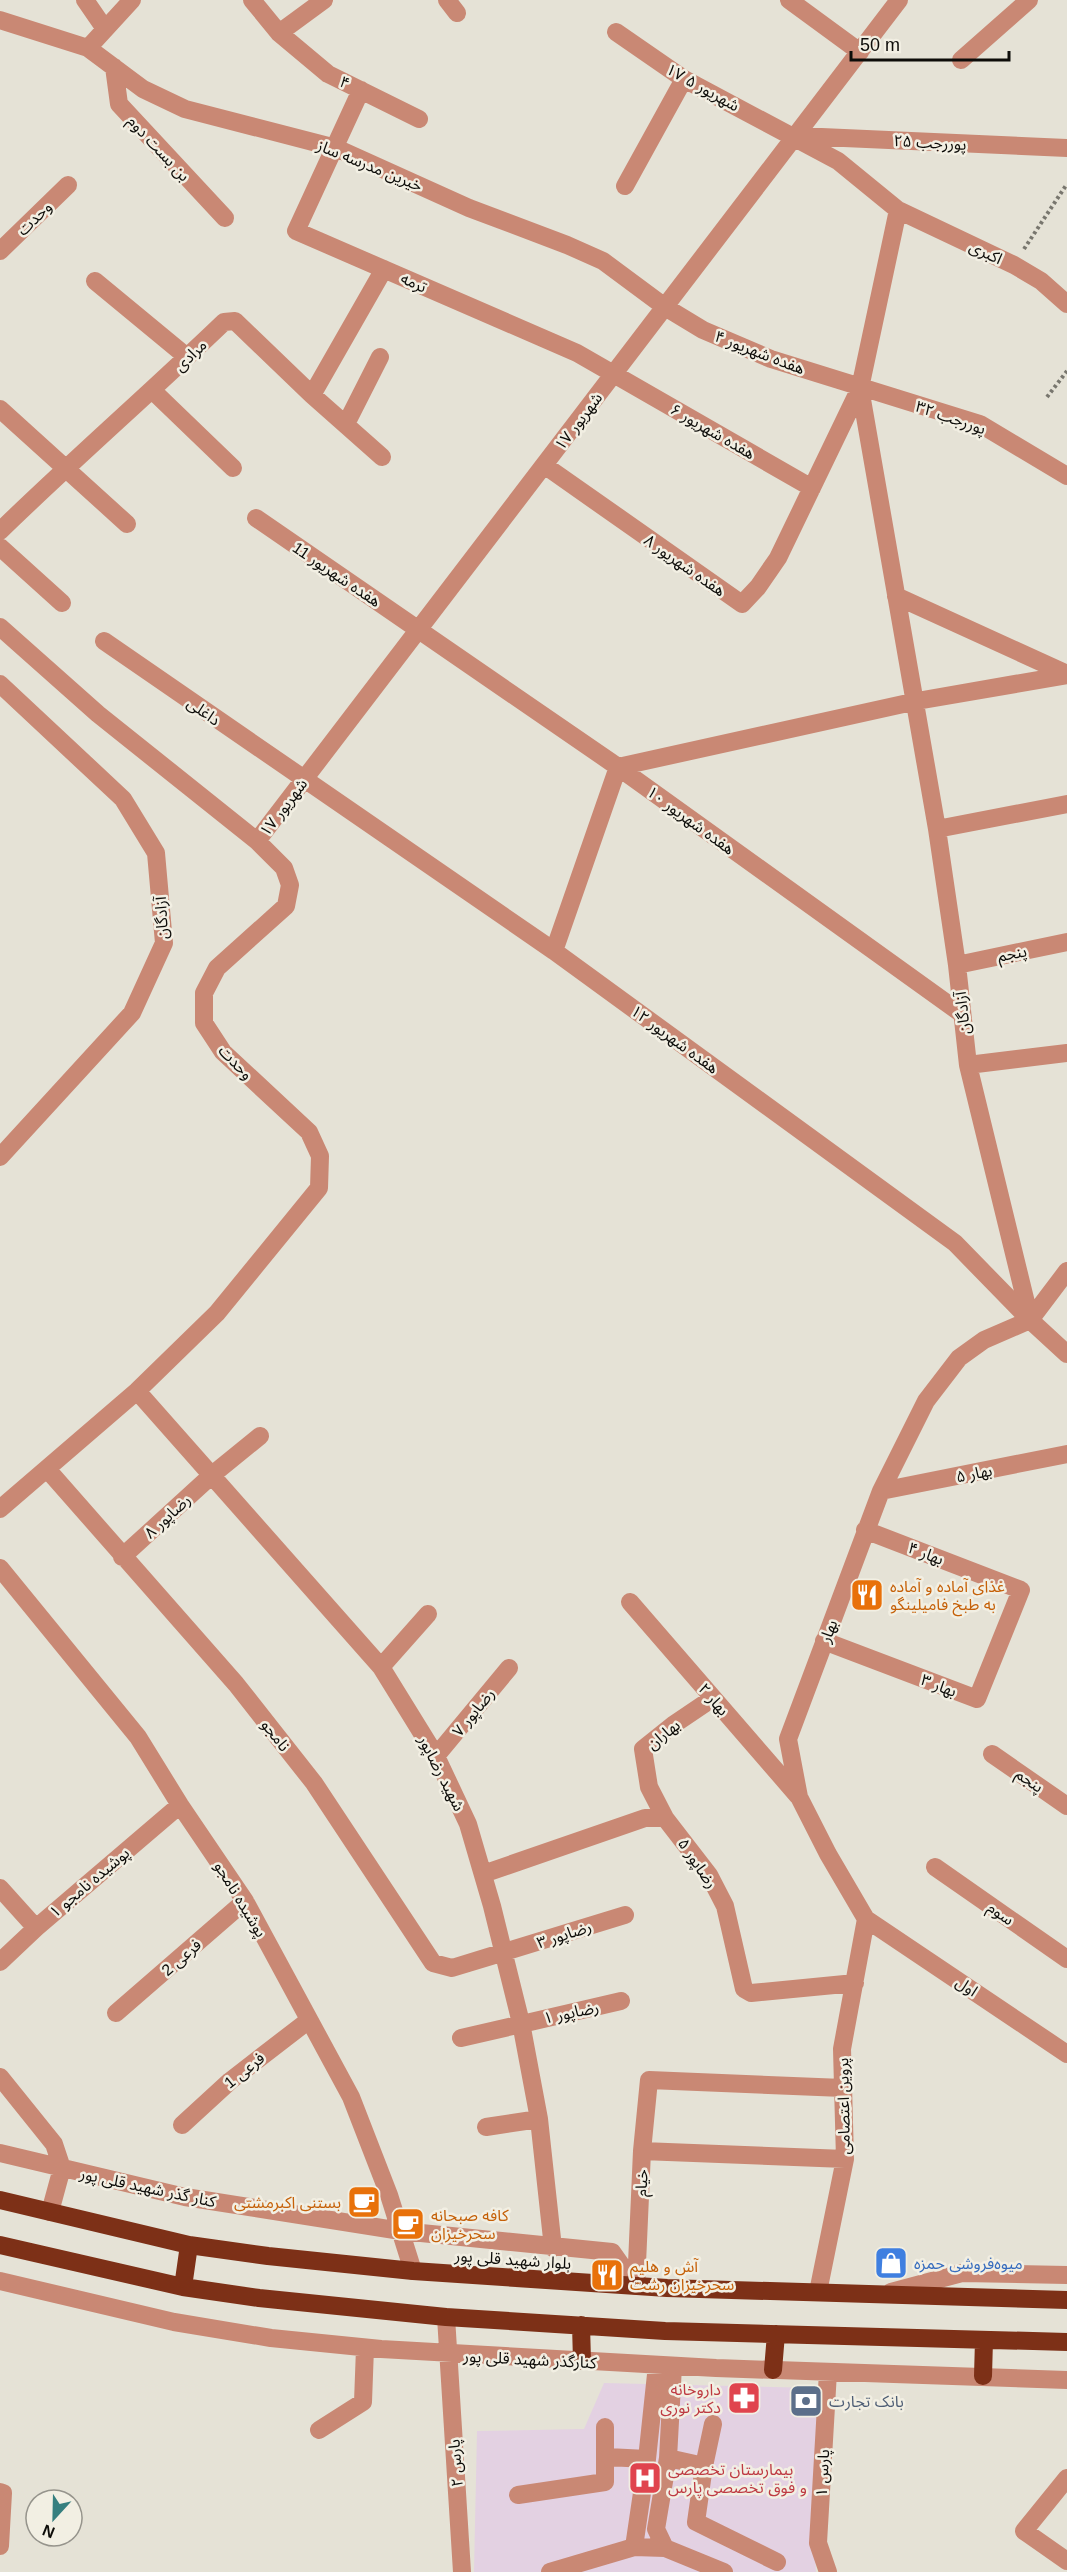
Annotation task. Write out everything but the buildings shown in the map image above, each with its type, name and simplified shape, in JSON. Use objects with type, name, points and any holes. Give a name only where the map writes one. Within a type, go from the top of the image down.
[{"type":"highway","name":"بلوار شهید قلی پور","points":[[0,2200],[189,2245],[268,2256],[413,2271],[636,2286],[1067,2300]]},
{"type":"highway","points":[[0,2245],[183,2287],[259,2298],[446,2317],[776,2334],[1067,2343]]},
{"type":"highway","points":[[183,2287],[189,2245]]},
{"type":"highway","points":[[581,2325],[582,2361]]},
{"type":"highway","points":[[773,2370],[776,2334]]},
{"type":"highway","points":[[983,2376],[984,2340]]},
{"type":"street","points":[[85,0],[105,29]]},
{"type":"street","points":[[88,48],[132,0]]},
{"type":"street","name":"۴","points":[[252,0],[279,33],[328,74],[419,119]]},
{"type":"street","points":[[279,33],[324,0]]},
{"type":"street","points":[[789,0],[860,52]]},
{"type":"street","name":"۱۷ شهریور","points":[[257,842],[899,0]]},
{"type":"street","points":[[961,60],[1029,0]]},
{"type":"street","name":"خیرین مدرسه ساز","points":[[0,20],[88,48],[143,89],[185,109],[336,148],[469,208],[603,261],[665,307]]},
{"type":"street","name":"۱۷ شهریور ۵","points":[[616,32],[684,79],[794,135],[838,161],[898,210]]},
{"type":"street","name":"بن بست دوم","points":[[114,67],[118,104],[225,218]]},
{"type":"street","points":[[625,186],[684,79]]},
{"type":"street","points":[[336,148],[361,90]]},
{"type":"street","name":"پوررجب ۲۵","points":[[794,135],[1067,148]]},
{"type":"street","name":"ترمه","points":[[336,148],[296,231],[577,353],[614,373]]},
{"type":"street","name":"وحدت","points":[[0,251],[68,185]]},
{"type":"street","points":[[860,388],[898,210]]},
{"type":"street","name":"اکبری","points":[[898,210],[1014,265],[1041,281],[1067,304]]},
{"type":"street","points":[[312,395],[384,269]]},
{"type":"street","points":[[95,281],[187,357]]},
{"type":"street","name":"هفده شهریور ۴","points":[[665,307],[703,330],[771,359],[860,388]]},
{"type":"street","name":"مرادی","points":[[0,531],[64,468],[224,322],[235,321],[382,458]]},
{"type":"street","points":[[346,424],[380,357]]},
{"type":"street","name":"هفده شهریور ۶","points":[[614,373],[812,488]]},
{"type":"street","name":"پوررجب ۳۲","points":[[860,388],[980,424],[1067,476]]},
{"type":"street","name":"هفده شهریور ۸","points":[[544,465],[742,604],[758,587],[778,558],[860,388]]},
{"type":"street","name":"آزادگان","points":[[860,388],[937,829],[957,965],[968,1065],[1030,1320]]},
{"type":"street","points":[[152,390],[233,468]]},
{"type":"street","points":[[0,409],[127,524]]},
{"type":"street","name":"هفده شهریور 11","points":[[256,518],[419,629]]},
{"type":"street","points":[[0,547],[62,603]]},
{"type":"street","points":[[896,596],[1067,675]]},
{"type":"street","name":"وحدت","points":[[0,627],[98,714],[257,842],[284,867],[290,885],[286,906],[217,968],[204,993],[204,1023],[223,1052],[309,1132],[320,1156],[319,1188],[217,1313],[137,1390],[0,1509]]},
{"type":"street","name":"هفده شهریور ۱۰","points":[[419,629],[618,767],[962,1014]]},
{"type":"street","name":"داغلی","points":[[104,641],[304,780]]},
{"type":"street","points":[[554,951],[618,767],[916,701],[1067,675]]},
{"type":"street","name":"آزادگان","points":[[0,684],[123,799],[156,853],[164,943],[132,1013],[0,1158]]},
{"type":"street","name":"هفده شهریور ۱۲","points":[[304,780],[554,951],[955,1243],[1030,1320],[1067,1354]]},
{"type":"street","points":[[937,829],[1067,804]]},
{"type":"street","name":"پنجم","points":[[957,965],[1067,942]]},
{"type":"street","points":[[968,1065],[1067,1053]]},
{"type":"street","points":[[1030,1320],[1067,1271]]},
{"type":"street","name":"بهار","points":[[866,1918],[828,1854],[799,1797],[788,1739],[865,1530],[881,1491],[926,1401],[958,1358],[984,1340],[1030,1320]]},
{"type":"street","name":"شهید رضاپور","points":[[137,1390],[381,1667],[436,1756],[468,1824],[521,2023],[539,2119],[553,2248]]},
{"type":"street","name":"رضاپور ۸","points":[[123,1557],[212,1475],[260,1436]]},
{"type":"street","name":"بهار ۵","points":[[881,1491],[1066,1460]]},
{"type":"street","name":"نامجو","points":[[47,1468],[236,1684],[314,1784],[433,1963],[452,1968],[504,1953]]},
{"type":"street","name":"بهار ۴","points":[[865,1530],[1021,1590]]},
{"type":"street","name":"پوشیده نامجو","points":[[0,1568],[138,1737],[180,1805],[245,1901],[351,2097],[413,2271]]},
{"type":"street","name":"بهار ۳","points":[[824,1641],[977,1699],[1021,1590]]},
{"type":"street","name":"بهار ۲","points":[[630,1602],[799,1797]]},
{"type":"street","points":[[381,1667],[428,1614]]},
{"type":"street","name":"رضاپور ۷","points":[[436,1756],[509,1668]]},
{"type":"street","name":"بهاران","points":[[665,1818],[649,1786],[643,1749],[713,1698]]},
{"type":"street","name":"پنجم","points":[[992,1754],[1067,1806]]},
{"type":"street","name":"پوشیده نامجو ۱","points":[[0,1962],[36,1928],[180,1805]]},
{"type":"street","points":[[483,1874],[645,1818],[665,1818]]},
{"type":"street","name":"رضاپور ۵","points":[[665,1818],[708,1875],[724,1906],[744,1989],[751,1993],[855,1983]]},
{"type":"street","name":"سوم","points":[[935,1867],[1067,1959]]},
{"type":"street","points":[[0,1888],[36,1928]]},
{"type":"street","name":"فرعی 2","points":[[116,2013],[245,1901]]},
{"type":"street","name":"رضاپور ۳","points":[[504,1953],[625,1915]]},
{"type":"street","name":"پروین اعتصامی","points":[[818,2292],[845,2159],[842,2049],[866,1918]]},
{"type":"street","name":"اول","points":[[866,1918],[1067,2054]]},
{"type":"street","name":"رضاپور ۱","points":[[461,2038],[621,2001]]},
{"type":"street","name":"فرعی 1","points":[[182,2125],[230,2081],[309,2020]]},
{"type":"street","points":[[0,2077],[54,2144],[62,2168],[50,2212]]},
{"type":"street","name":"خیام","points":[[636,2286],[642,2151],[649,2080],[843,2088]]},
{"type":"street","points":[[486,2127],[539,2119]]},
{"type":"street","points":[[642,2151],[845,2159]]},
{"type":"street","name":"کنار گذر شهید قلی پور","points":[[0,2153],[185,2197],[400,2231],[553,2248],[612,2252],[636,2286]]},
{"type":"street","points":[[882,2295],[962,2273],[1067,2274]]},
{"type":"street","name":"کنارگذر شهید قلی پور","points":[[0,2281],[174,2322],[271,2338],[365,2348],[773,2370],[1067,2380]]},
{"type":"street","name":"پارس ۲","points":[[446,2317],[462,2572]]},
{"type":"street","points":[[319,2430],[363,2402],[365,2348]]},
{"type":"street","points":[[665,2365],[668,2458],[656,2529],[665,2548]]},
{"type":"street","points":[[634,2547],[647,2459],[665,2365]]},
{"type":"street","name":"پارس ۱","points":[[828,2372],[818,2543],[828,2572]]},
{"type":"street","points":[[713,2424],[696,2522],[777,2562]]},
{"type":"street","points":[[518,2495],[605,2482],[606,2427]]},
{"type":"street","points":[[607,2457],[647,2459]]},
{"type":"street","points":[[668,2458],[704,2466]]},
{"type":"street","points":[[1067,2478],[1024,2531],[1067,2560]]},
{"type":"street","points":[[0,2492],[3,2493],[0,2546]]},
{"type":"street","points":[[550,2572],[634,2547],[665,2548],[724,2572]]},
{"type":"path","points":[[1014,265],[1067,184]]},
{"type":"path","points":[[1047,397],[1067,371]]},
{"type":"shaded area","name":"بیمارستان تخصصی و فوق تخصصی پارس","points":[[604,2383],[816,2388],[818,2395],[813,2524],[816,2572],[474,2572],[477,2431],[584,2429]]},
{"type":"place","name":"غذای آماده و آماده به طبخ فامیلینگو","points":[[867,1595]]},
{"type":"place","name":"بستنی اکبرمشتی","points":[[364,2202]]},
{"type":"place","name":"کافه صبحانه سحرخیزان","points":[[408,2224]]},
{"type":"place","name":"میوه‌فروشی حمزه","points":[[891,2263]]},
{"type":"place","name":"آش و هلیم سحرخیزان رشت","points":[[607,2275]]},
{"type":"place","name":"داروخانه دکتر نوری","points":[[744,2398]]},
{"type":"place","name":"بانک تجارت","points":[[806,2401]]},
{"type":"place","name":"بیمارستان تخصصی و فوق تخصصی پارس","points":[[645,2478]]}]
